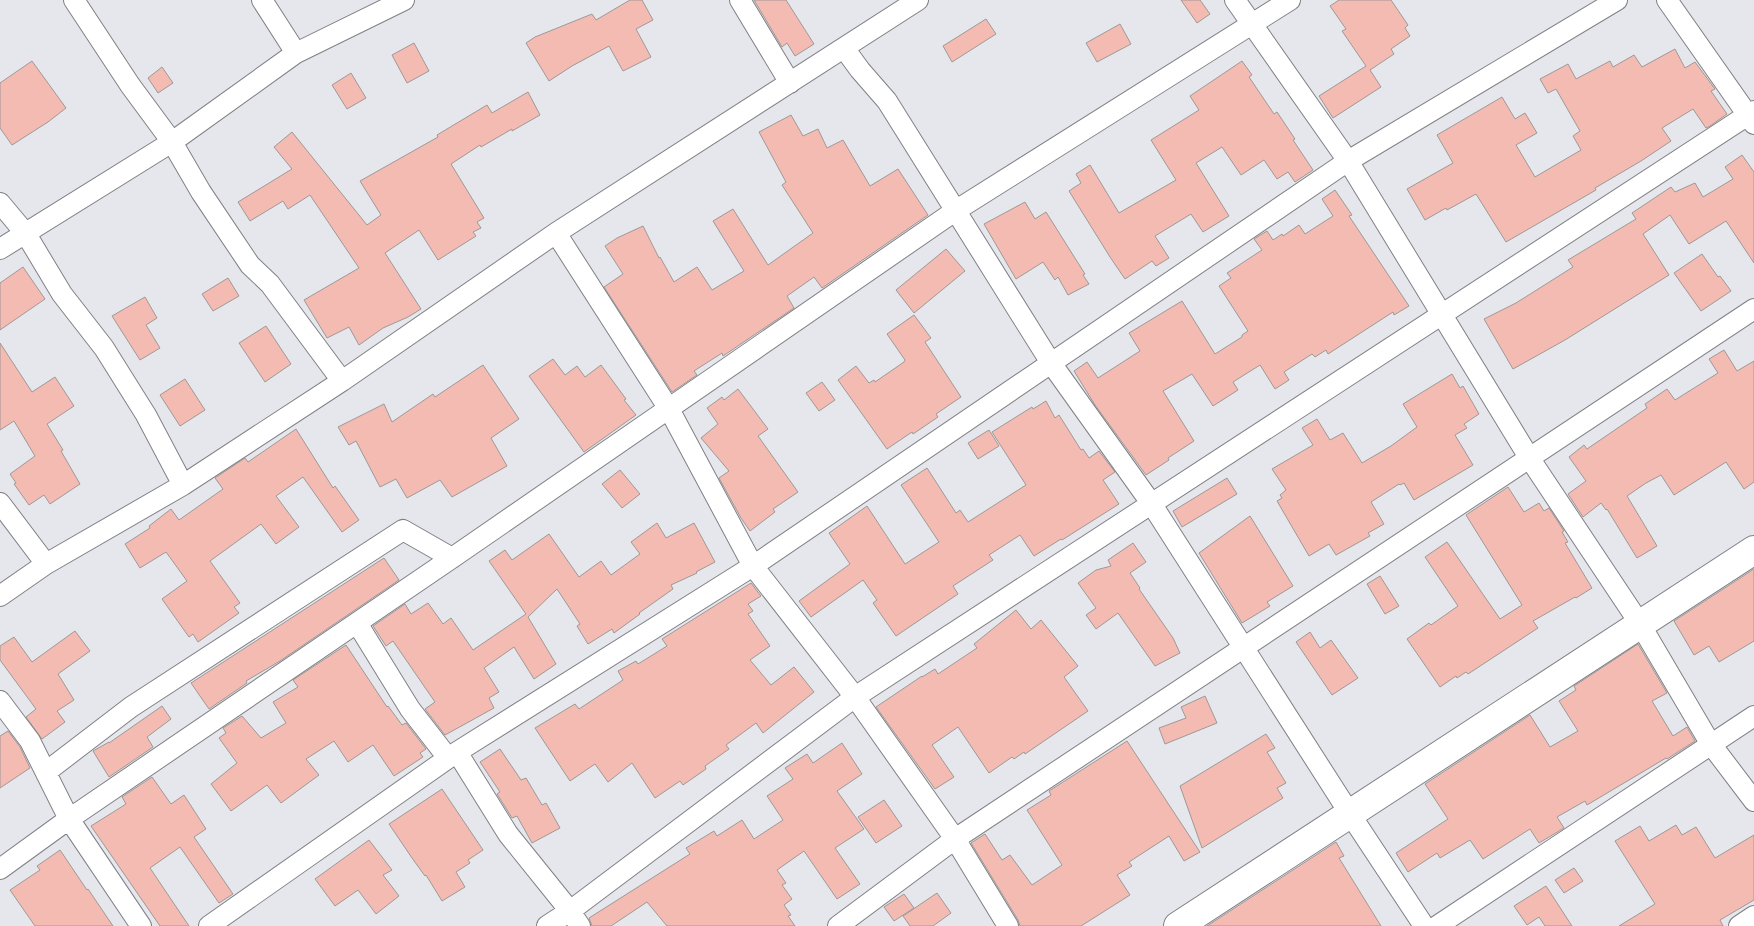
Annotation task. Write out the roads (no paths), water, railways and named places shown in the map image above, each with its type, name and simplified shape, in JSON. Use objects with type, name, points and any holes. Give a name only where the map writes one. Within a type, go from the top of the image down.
[{"type":"street","points":[[74,0],[130,85],[172,142],[201,192],[250,265],[270,284],[342,381]]},
{"type":"street","points":[[262,0],[296,53]]},
{"type":"street","points":[[0,249],[172,142],[296,53],[404,0]]},
{"type":"street","points":[[740,0],[790,83]]},
{"type":"street","points":[[0,596],[46,564],[182,485],[342,381],[556,234],[918,0]]},
{"type":"street","points":[[1234,0],[1348,160],[1530,459],[1640,624],[1710,743],[1754,801]]},
{"type":"street","points":[[0,869],[69,819],[452,558],[955,211],[1290,0]]},
{"type":"street","points":[[209,926],[453,755],[754,566],[1348,160],[1617,0]]},
{"type":"street","points":[[547,926],[575,918],[856,697],[1441,314],[1752,117],[1667,0]]},
{"type":"street","points":[[844,48],[887,101],[1051,363],[1151,503],[1424,926]]},
{"type":"street","points":[[0,203],[26,234],[62,294],[104,348],[146,415],[182,485]]},
{"type":"street","points":[[556,234],[668,409],[754,566],[856,697],[955,839],[1008,926]]},
{"type":"street","points":[[838,926],[955,839],[1754,309]]},
{"type":"street","points":[[0,503],[46,564]]},
{"type":"street","points":[[46,772],[131,707],[402,530],[452,558]]},
{"type":"street","points":[[1178,926],[1754,550]]},
{"type":"street","points":[[357,623],[410,709],[453,755],[508,834],[575,918]]},
{"type":"street","points":[[0,701],[30,741],[69,819],[141,926]]},
{"type":"street","points":[[1437,926],[1710,743],[1754,716]]},
{"type":"street","points":[[1739,926],[1754,916]]}]
